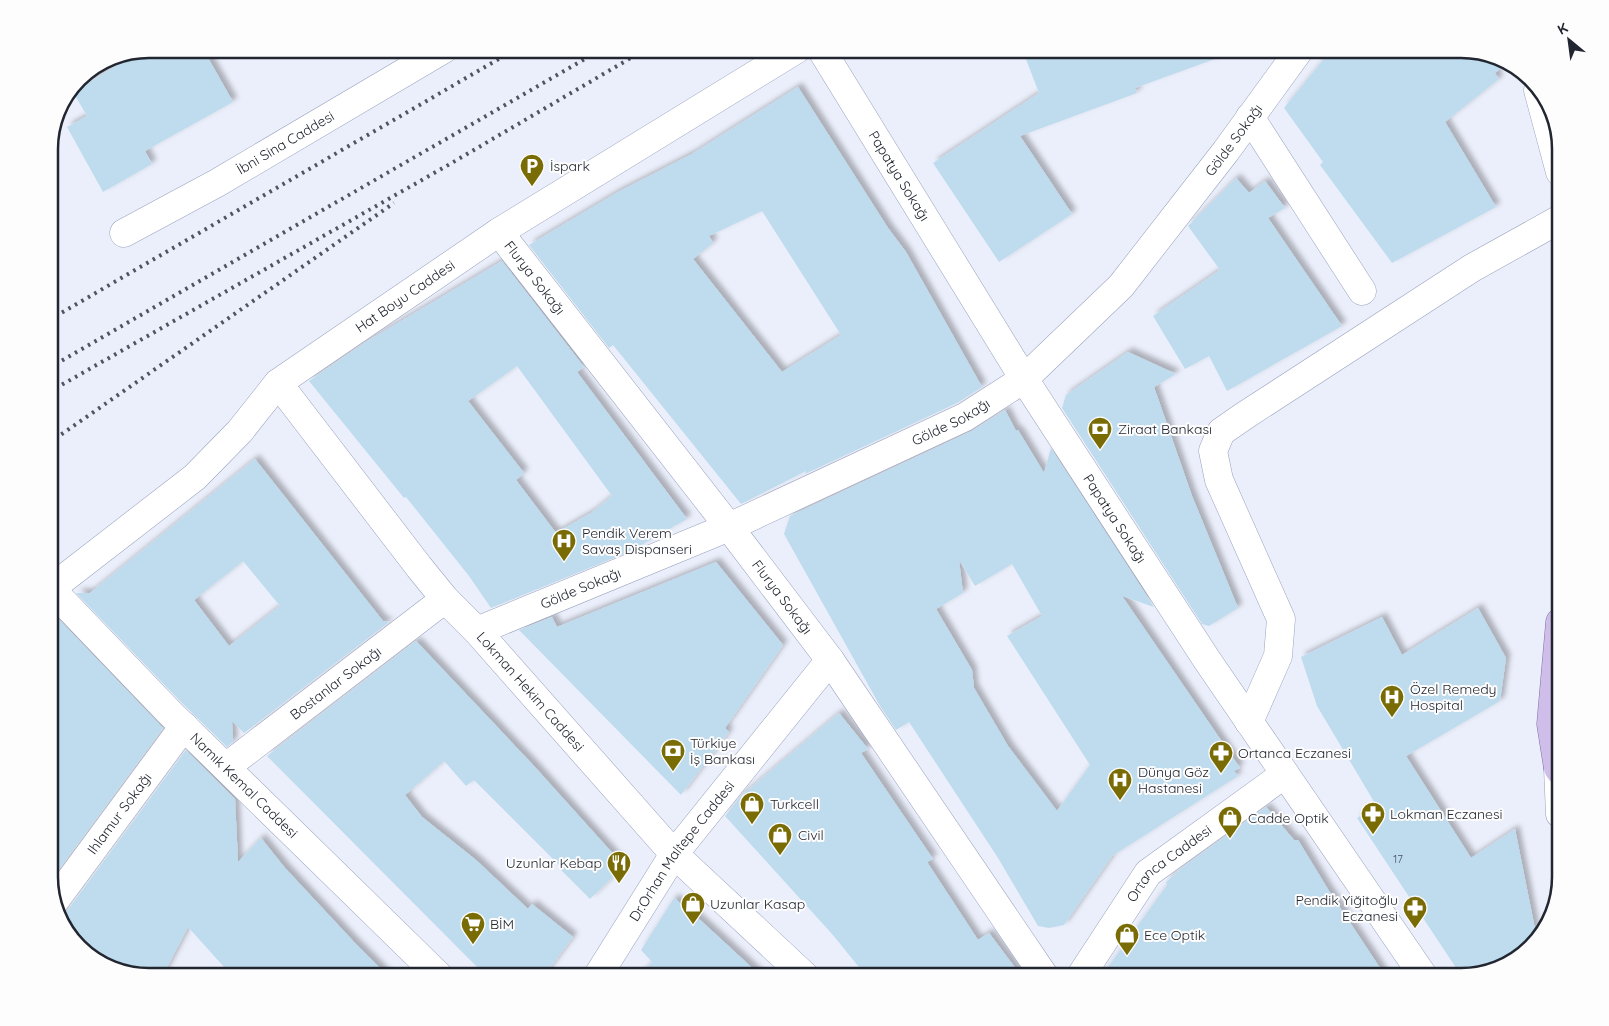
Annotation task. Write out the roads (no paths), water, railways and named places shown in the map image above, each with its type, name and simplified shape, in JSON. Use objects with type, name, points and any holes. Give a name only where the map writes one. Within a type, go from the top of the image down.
[{"type":"main road","points":[[1552,713],[1552,730]]},
{"type":"street","name":"İbni Sina Caddesi","points":[[124,233],[217,183],[405,58]]},
{"type":"street","name":"Hat Boyu Caddesi","points":[[58,584],[195,477],[240,431],[278,383],[499,232],[782,58]]},
{"type":"street","name":"Papatya Sokağı","points":[[828,58],[1024,379],[1207,660],[1418,968]]},
{"type":"street","name":"Gölde Sokağı","points":[[477,631],[729,526],[965,417],[1024,379],[1121,286],[1293,58]]},
{"type":"street","points":[[1544,112],[1551,139]]},
{"type":"street","points":[[1250,117],[1362,291]]},
{"type":"street","points":[[1249,722],[1278,656],[1281,619],[1219,480],[1213,451],[1222,432],[1472,268],[1552,223]]},
{"type":"street","name":"Flurya Sokağı","points":[[499,232],[729,526],[830,660],[1039,968]]},
{"type":"street","name":"Lokman Hekim Caddesi","points":[[278,383],[419,568],[445,599],[477,631],[674,854],[796,968]]},
{"type":"street","name":"Namık Kemal Caddesi","points":[[58,598],[184,726],[431,968]]},
{"type":"street","name":"Bostanlar Sokağı","points":[[226,767],[445,599]]},
{"type":"street","name":"Dr.Orhan Maltepe Caddesi","points":[[603,968],[674,854],[830,660]]},
{"type":"street","name":"Ihlamur Sokağı","points":[[59,895],[184,726]]},
{"type":"street","name":"Ortanca Caddesi","points":[[1086,968],[1148,873],[1284,774]]},
{"type":"railway","points":[[58,315],[500,58]]},
{"type":"railway","points":[[58,363],[586,58]]},
{"type":"railway","points":[[58,387],[450,164],[631,58]]},
{"type":"railway","points":[[58,437],[394,203]]},
{"type":"place","name":"İspark","points":[[532,187]]},
{"type":"place","name":"Ziraat Bankası","points":[[1100,450]]},
{"type":"place","name":"Pendik Verem Savaş Dispanseri","points":[[564,562]]},
{"type":"place","name":"Özel Remedy Hospital","points":[[1392,718]]},
{"type":"place","name":"Türkiye İş Bankası","points":[[673,772]]},
{"type":"place","name":"Ortanca Eczanesi","points":[[1221,774]]},
{"type":"place","name":"Dünya Göz Hastanesi","points":[[1120,801]]},
{"type":"place","name":"Turkcell","points":[[752,825]]},
{"type":"place","name":"Lokman Eczanesi","points":[[1373,835]]},
{"type":"place","name":"Cadde Optik","points":[[1230,839]]},
{"type":"place","name":"Civil","points":[[780,856]]},
{"type":"place","name":"Uzunlar Kebap","points":[[619,884]]},
{"type":"place","name":"Uzunlar Kasap","points":[[693,925]]},
{"type":"place","name":"Pendik Yiğitoğlu Eczanesi","points":[[1415,929]]},
{"type":"place","name":"BİM","points":[[473,945]]},
{"type":"place","name":"Ece Optik","points":[[1127,956]]}]
